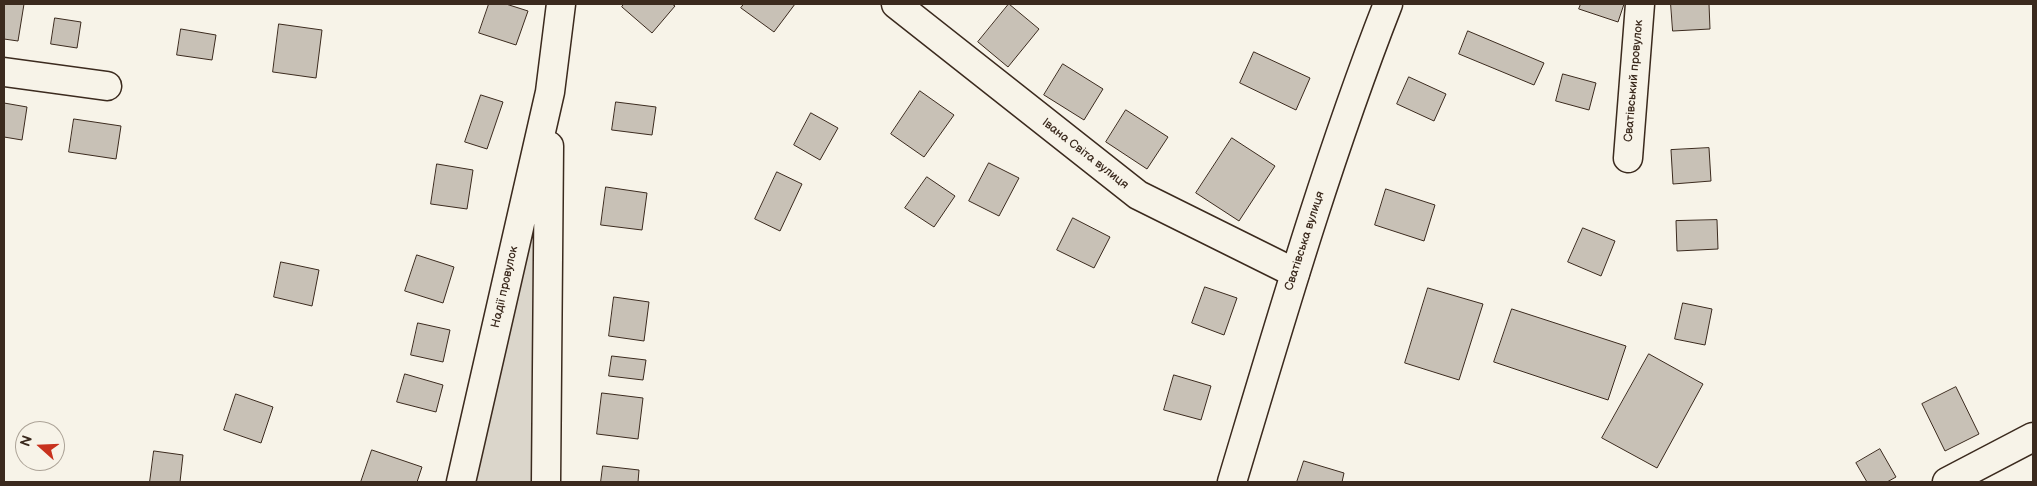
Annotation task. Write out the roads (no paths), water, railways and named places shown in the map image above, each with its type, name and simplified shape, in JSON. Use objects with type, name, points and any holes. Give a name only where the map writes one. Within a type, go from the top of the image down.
[{"type":"street","name":"Надії провулок","points":[[461,482],[550,92],[561,4]]},
{"type":"street","name":"Івана Світа вулиця","points":[[896,4],[1138,195],[1295,273]]},
{"type":"street","name":"Сватівська вулиця","points":[[1232,482],[1295,273],[1349,105],[1388,4]]},
{"type":"street","name":"Сватівський провулок","points":[[1628,158],[1640,4]]},
{"type":"street","points":[[4,72],[107,86]]},
{"type":"street","name":"Надії провулок","points":[[546,482],[550,92]]},
{"type":"street","points":[[1946,482],[2033,437]]}]
